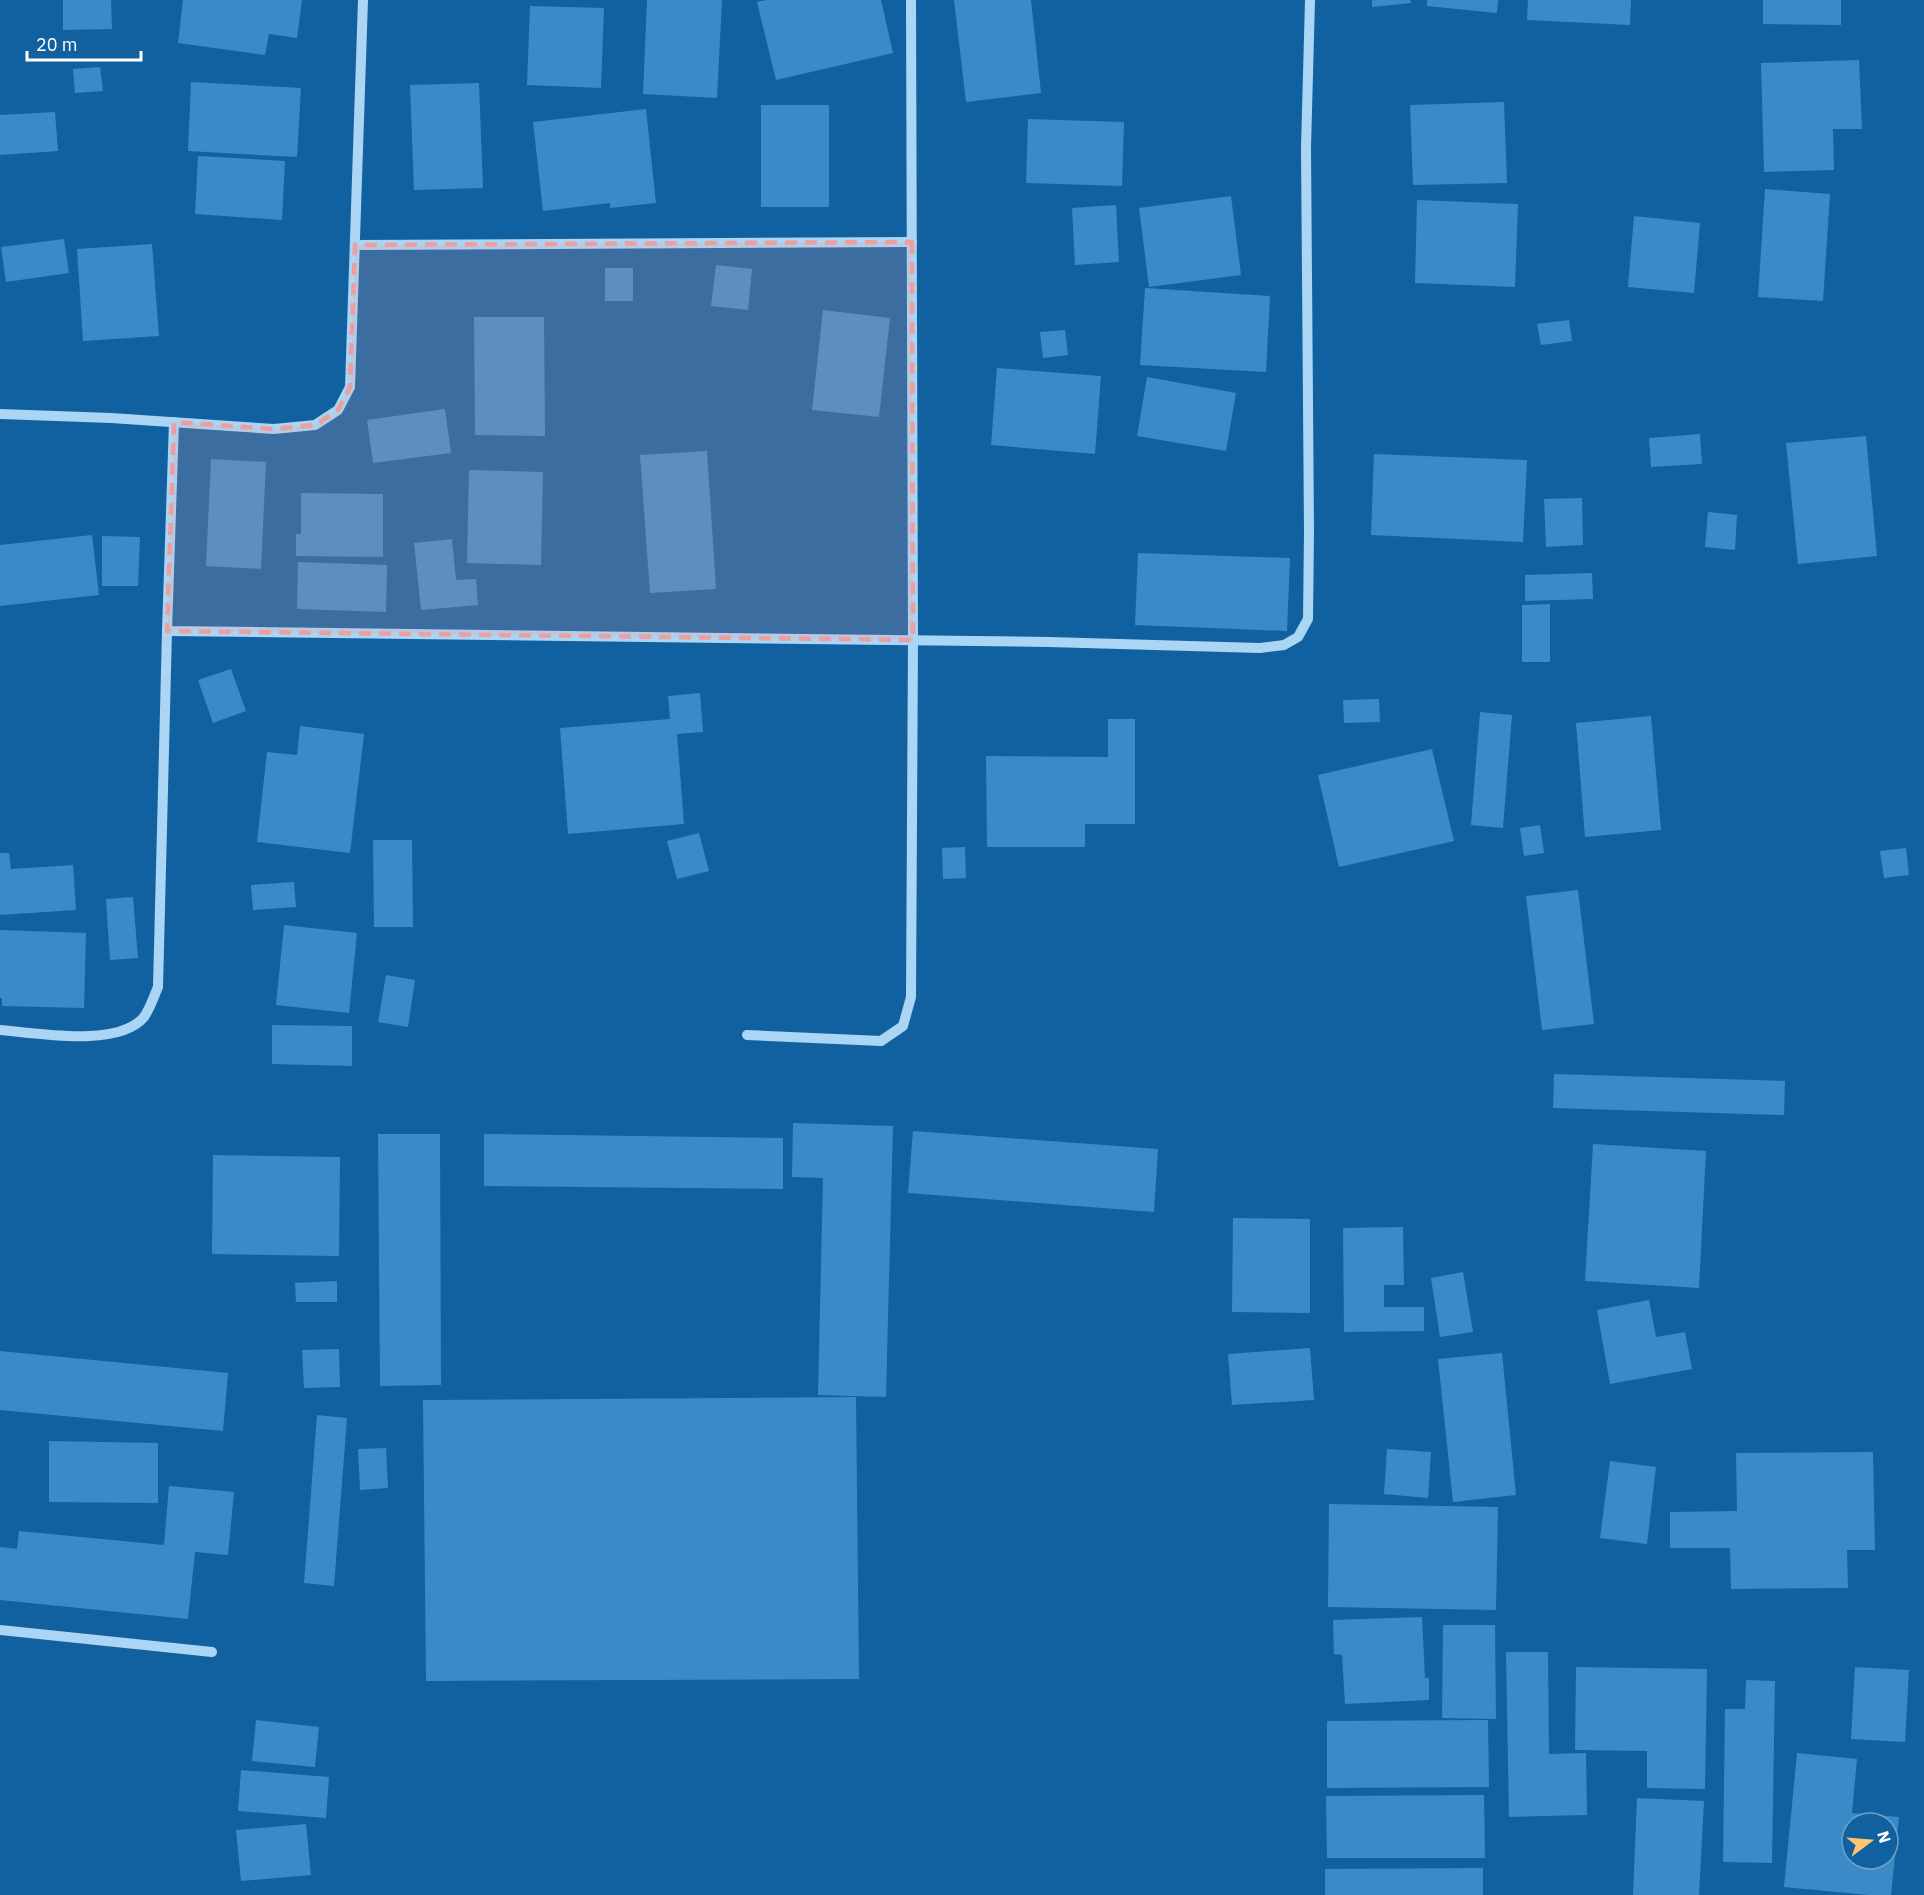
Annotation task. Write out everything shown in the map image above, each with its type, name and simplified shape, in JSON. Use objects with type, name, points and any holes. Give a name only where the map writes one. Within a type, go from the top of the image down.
[{"type":"street","points":[[0,414],[274,429],[315,425],[338,410],[350,387],[363,0]]},
{"type":"street","points":[[747,1035],[881,1041],[903,1026],[911,997],[913,640],[911,0]]},
{"type":"street","points":[[167,631],[1049,642],[1260,648],[1284,645],[1298,637],[1308,619],[1306,148],[1310,0]]},
{"type":"street","points":[[355,245],[912,242]]},
{"type":"street","points":[[0,1030],[94,1037],[124,1031],[144,1017],[158,987],[174,422]]},
{"type":"street","points":[[0,1630],[212,1652]]},
{"type":"highlighted area","points":[[912,242],[913,640],[167,631],[174,422],[274,429],[315,425],[338,410],[350,387],[355,245]]},
{"type":"building","points":[[63,0],[111,0],[112,29],[63,30]]},
{"type":"building","points":[[183,0],[302,0],[297,38],[269,34],[265,55],[178,43]]},
{"type":"building","points":[[647,0],[722,0],[717,98],[643,94]]},
{"type":"building","points":[[767,0],[881,0],[893,53],[776,80],[757,2]]},
{"type":"building","points":[[954,0],[1031,0],[1041,93],[966,102]]},
{"type":"building","points":[[1372,0],[1410,0],[1411,3],[1372,7]]},
{"type":"building","points":[[1427,0],[1498,0],[1497,13],[1427,6]]},
{"type":"building","points":[[1528,0],[1631,0],[1630,25],[1527,20]]},
{"type":"building","points":[[1763,0],[1841,0],[1841,25],[1763,24]]},
{"type":"building","points":[[530,6],[604,8],[601,88],[527,85]]},
{"type":"building","points":[[1859,60],[1862,129],[1833,129],[1834,170],[1764,172],[1761,63]]},
{"type":"building","points":[[100,67],[103,91],[75,93],[73,69]]},
{"type":"building","points":[[191,82],[301,88],[297,157],[188,151]]},
{"type":"building","points":[[479,83],[483,188],[414,190],[410,85]]},
{"type":"building","points":[[1504,102],[1507,183],[1413,185],[1410,105]]},
{"type":"building","points":[[761,105],[829,105],[829,207],[761,207]]},
{"type":"building","points":[[646,109],[656,203],[610,208],[610,203],[543,211],[533,122]]},
{"type":"building","points":[[55,112],[58,151],[0,155],[0,115]]},
{"type":"building","points":[[1028,119],[1124,122],[1122,186],[1026,183]]},
{"type":"building","points":[[198,156],[285,161],[282,220],[195,214]]},
{"type":"building","points":[[1765,189],[1830,194],[1823,301],[1758,297]]},
{"type":"building","points":[[1231,196],[1241,275],[1149,287],[1139,208]]},
{"type":"building","points":[[1417,200],[1518,204],[1515,287],[1415,283]]},
{"type":"building","points":[[1116,205],[1119,262],[1075,265],[1072,208]]},
{"type":"building","points":[[1634,216],[1700,223],[1694,293],[1628,287]]},
{"type":"building","points":[[64,239],[69,273],[6,282],[1,247]]},
{"type":"building","points":[[152,244],[159,336],[83,341],[77,249]]},
{"type":"building","points":[[716,265],[752,269],[748,310],[711,306]]},
{"type":"building","points":[[605,268],[633,268],[633,301],[605,301]]},
{"type":"building","points":[[1145,288],[1270,296],[1266,372],[1140,365]]},
{"type":"building","points":[[823,310],[890,318],[879,417],[812,410]]},
{"type":"building","points":[[474,317],[544,317],[545,436],[475,435]]},
{"type":"building","points":[[1569,320],[1572,341],[1541,345],[1537,324]]},
{"type":"building","points":[[1065,330],[1068,355],[1043,358],[1040,332]]},
{"type":"building","points":[[997,368],[1101,376],[1095,454],[991,445]]},
{"type":"building","points":[[1147,377],[1236,393],[1226,451],[1137,436]]},
{"type":"building","points":[[445,409],[451,453],[373,463],[367,420]]},
{"type":"building","points":[[1700,434],[1702,464],[1651,467],[1649,438]]},
{"type":"building","points":[[1866,436],[1877,556],[1798,564],[1786,443]]},
{"type":"building","points":[[707,451],[716,589],[650,593],[640,455]]},
{"type":"building","points":[[1374,454],[1527,460],[1523,542],[1371,535]]},
{"type":"building","points":[[211,459],[266,462],[261,569],[206,566]]},
{"type":"building","points":[[469,470],[543,472],[541,565],[467,563]]},
{"type":"building","points":[[301,493],[383,494],[383,557],[296,556],[296,534],[301,534]]},
{"type":"building","points":[[1582,498],[1583,545],[1546,547],[1544,499]]},
{"type":"building","points":[[1708,512],[1737,515],[1735,550],[1705,547]]},
{"type":"building","points":[[92,535],[99,595],[0,606],[0,545]]},
{"type":"building","points":[[102,536],[140,537],[138,586],[102,586]]},
{"type":"building","points":[[452,539],[456,580],[476,579],[478,605],[421,610],[414,543]]},
{"type":"building","points":[[1138,553],[1290,558],[1287,631],[1135,625]]},
{"type":"building","points":[[298,562],[387,565],[386,612],[297,609]]},
{"type":"building","points":[[1592,573],[1593,599],[1525,601],[1525,575]]},
{"type":"building","points":[[1550,604],[1550,662],[1522,662],[1522,605]]},
{"type":"building","points":[[231,669],[246,711],[213,723],[198,680]]},
{"type":"building","points":[[700,693],[703,732],[677,734],[684,824],[568,834],[560,728],[670,719],[668,696]]},
{"type":"building","points":[[1379,699],[1380,722],[1344,723],[1343,700]]},
{"type":"building","points":[[1480,712],[1512,715],[1503,828],[1471,825]]},
{"type":"building","points":[[1651,716],[1661,830],[1585,837],[1576,723]]},
{"type":"building","points":[[1108,719],[1135,719],[1135,824],[1085,824],[1085,847],[987,847],[986,756],[1108,757]]},
{"type":"building","points":[[300,726],[364,734],[350,853],[257,842],[267,752],[297,755]]},
{"type":"building","points":[[1432,749],[1454,841],[1339,867],[1318,775]]},
{"type":"building","points":[[1540,825],[1544,853],[1524,856],[1520,828]]},
{"type":"building","points":[[699,833],[709,871],[677,879],[667,841]]},
{"type":"building","points":[[373,840],[412,840],[413,927],[374,927]]},
{"type":"building","points":[[965,847],[966,878],[943,879],[942,848]]},
{"type":"building","points":[[1906,848],[1909,875],[1884,878],[1880,851]]},
{"type":"building","points":[[0,853],[9,853],[11,869],[73,865],[76,910],[0,915]]},
{"type":"building","points":[[294,882],[296,907],[253,910],[251,885]]},
{"type":"building","points":[[1578,890],[1594,1024],[1542,1030],[1526,896]]},
{"type":"building","points":[[133,897],[138,958],[110,960],[106,899]]},
{"type":"building","points":[[284,925],[357,933],[349,1013],[276,1005]]},
{"type":"building","points":[[0,930],[86,933],[84,1008],[2,1006]]},
{"type":"building","points":[[386,975],[415,980],[408,1027],[378,1022]]},
{"type":"building","points":[[272,1025],[352,1026],[352,1066],[272,1064]]},
{"type":"building","points":[[1554,1074],[1785,1081],[1784,1115],[1553,1108]]},
{"type":"building","points":[[793,1123],[893,1126],[886,1397],[818,1395],[823,1178],[792,1177]]},
{"type":"building","points":[[913,1131],[1158,1149],[1154,1212],[908,1193]]},
{"type":"building","points":[[378,1134],[440,1134],[441,1385],[380,1386]]},
{"type":"building","points":[[484,1134],[783,1138],[783,1189],[484,1186]]},
{"type":"building","points":[[1593,1144],[1706,1151],[1699,1288],[1585,1281]]},
{"type":"building","points":[[213,1155],[340,1157],[339,1256],[212,1254]]},
{"type":"building","points":[[1233,1218],[1310,1219],[1310,1313],[1232,1312]]},
{"type":"building","points":[[1403,1227],[1404,1285],[1384,1285],[1384,1307],[1424,1307],[1424,1331],[1344,1332],[1343,1228]]},
{"type":"building","points":[[1463,1272],[1473,1332],[1440,1337],[1431,1278]]},
{"type":"building","points":[[337,1281],[337,1302],[296,1302],[295,1283]]},
{"type":"building","points":[[1649,1300],[1656,1337],[1685,1332],[1692,1369],[1610,1384],[1597,1310]]},
{"type":"building","points":[[1310,1348],[1314,1400],[1232,1405],[1228,1354]]},
{"type":"building","points":[[339,1349],[340,1387],[304,1388],[302,1350]]},
{"type":"building","points":[[0,1351],[228,1373],[223,1431],[0,1410]]},
{"type":"building","points":[[1502,1353],[1516,1495],[1453,1502],[1438,1359]]},
{"type":"building","points":[[856,1397],[859,1679],[426,1681],[423,1400]]},
{"type":"building","points":[[317,1415],[347,1418],[334,1586],[304,1583]]},
{"type":"building","points":[[49,1441],[158,1443],[158,1503],[49,1502]]},
{"type":"building","points":[[386,1448],[388,1488],[360,1490],[358,1449]]},
{"type":"building","points":[[1387,1449],[1431,1452],[1428,1498],[1384,1494]]},
{"type":"building","points":[[1873,1452],[1875,1550],[1847,1550],[1848,1588],[1731,1589],[1730,1548],[1670,1548],[1670,1512],[1737,1511],[1736,1453]]},
{"type":"building","points":[[1610,1461],[1656,1467],[1647,1544],[1600,1538]]},
{"type":"building","points":[[169,1486],[234,1492],[228,1555],[195,1552],[188,1619],[0,1600],[0,1547],[17,1549],[19,1531],[164,1545]]},
{"type":"building","points":[[1329,1504],[1498,1507],[1496,1610],[1328,1607]]},
{"type":"building","points":[[1422,1617],[1425,1678],[1429,1678],[1429,1700],[1345,1704],[1342,1655],[1334,1654],[1333,1620]]},
{"type":"building","points":[[1443,1625],[1495,1625],[1496,1719],[1442,1718]]},
{"type":"building","points":[[1506,1652],[1548,1652],[1549,1754],[1586,1753],[1587,1815],[1509,1817]]},
{"type":"building","points":[[1576,1667],[1707,1669],[1705,1789],[1647,1788],[1647,1751],[1575,1750]]},
{"type":"building","points":[[1855,1667],[1909,1670],[1905,1742],[1851,1739]]},
{"type":"building","points":[[1746,1680],[1775,1681],[1772,1863],[1723,1862],[1725,1709],[1745,1709]]},
{"type":"building","points":[[256,1720],[319,1727],[315,1767],[252,1761]]},
{"type":"building","points":[[1488,1720],[1489,1787],[1327,1788],[1327,1721]]},
{"type":"building","points":[[1797,1753],[1857,1759],[1852,1811],[1840,1811],[1840,1871],[1893,1871],[1891,1895],[1784,1887]]},
{"type":"building","points":[[241,1770],[329,1777],[326,1818],[238,1811]]},
{"type":"building","points":[[1484,1795],[1485,1858],[1327,1858],[1326,1796]]},
{"type":"building","points":[[1637,1798],[1704,1801],[1699,1895],[1633,1895]]},
{"type":"building","points":[[306,1824],[311,1875],[241,1881],[236,1830]]},
{"type":"building","points":[[1483,1868],[1483,1895],[1325,1895],[1325,1869]]}]
